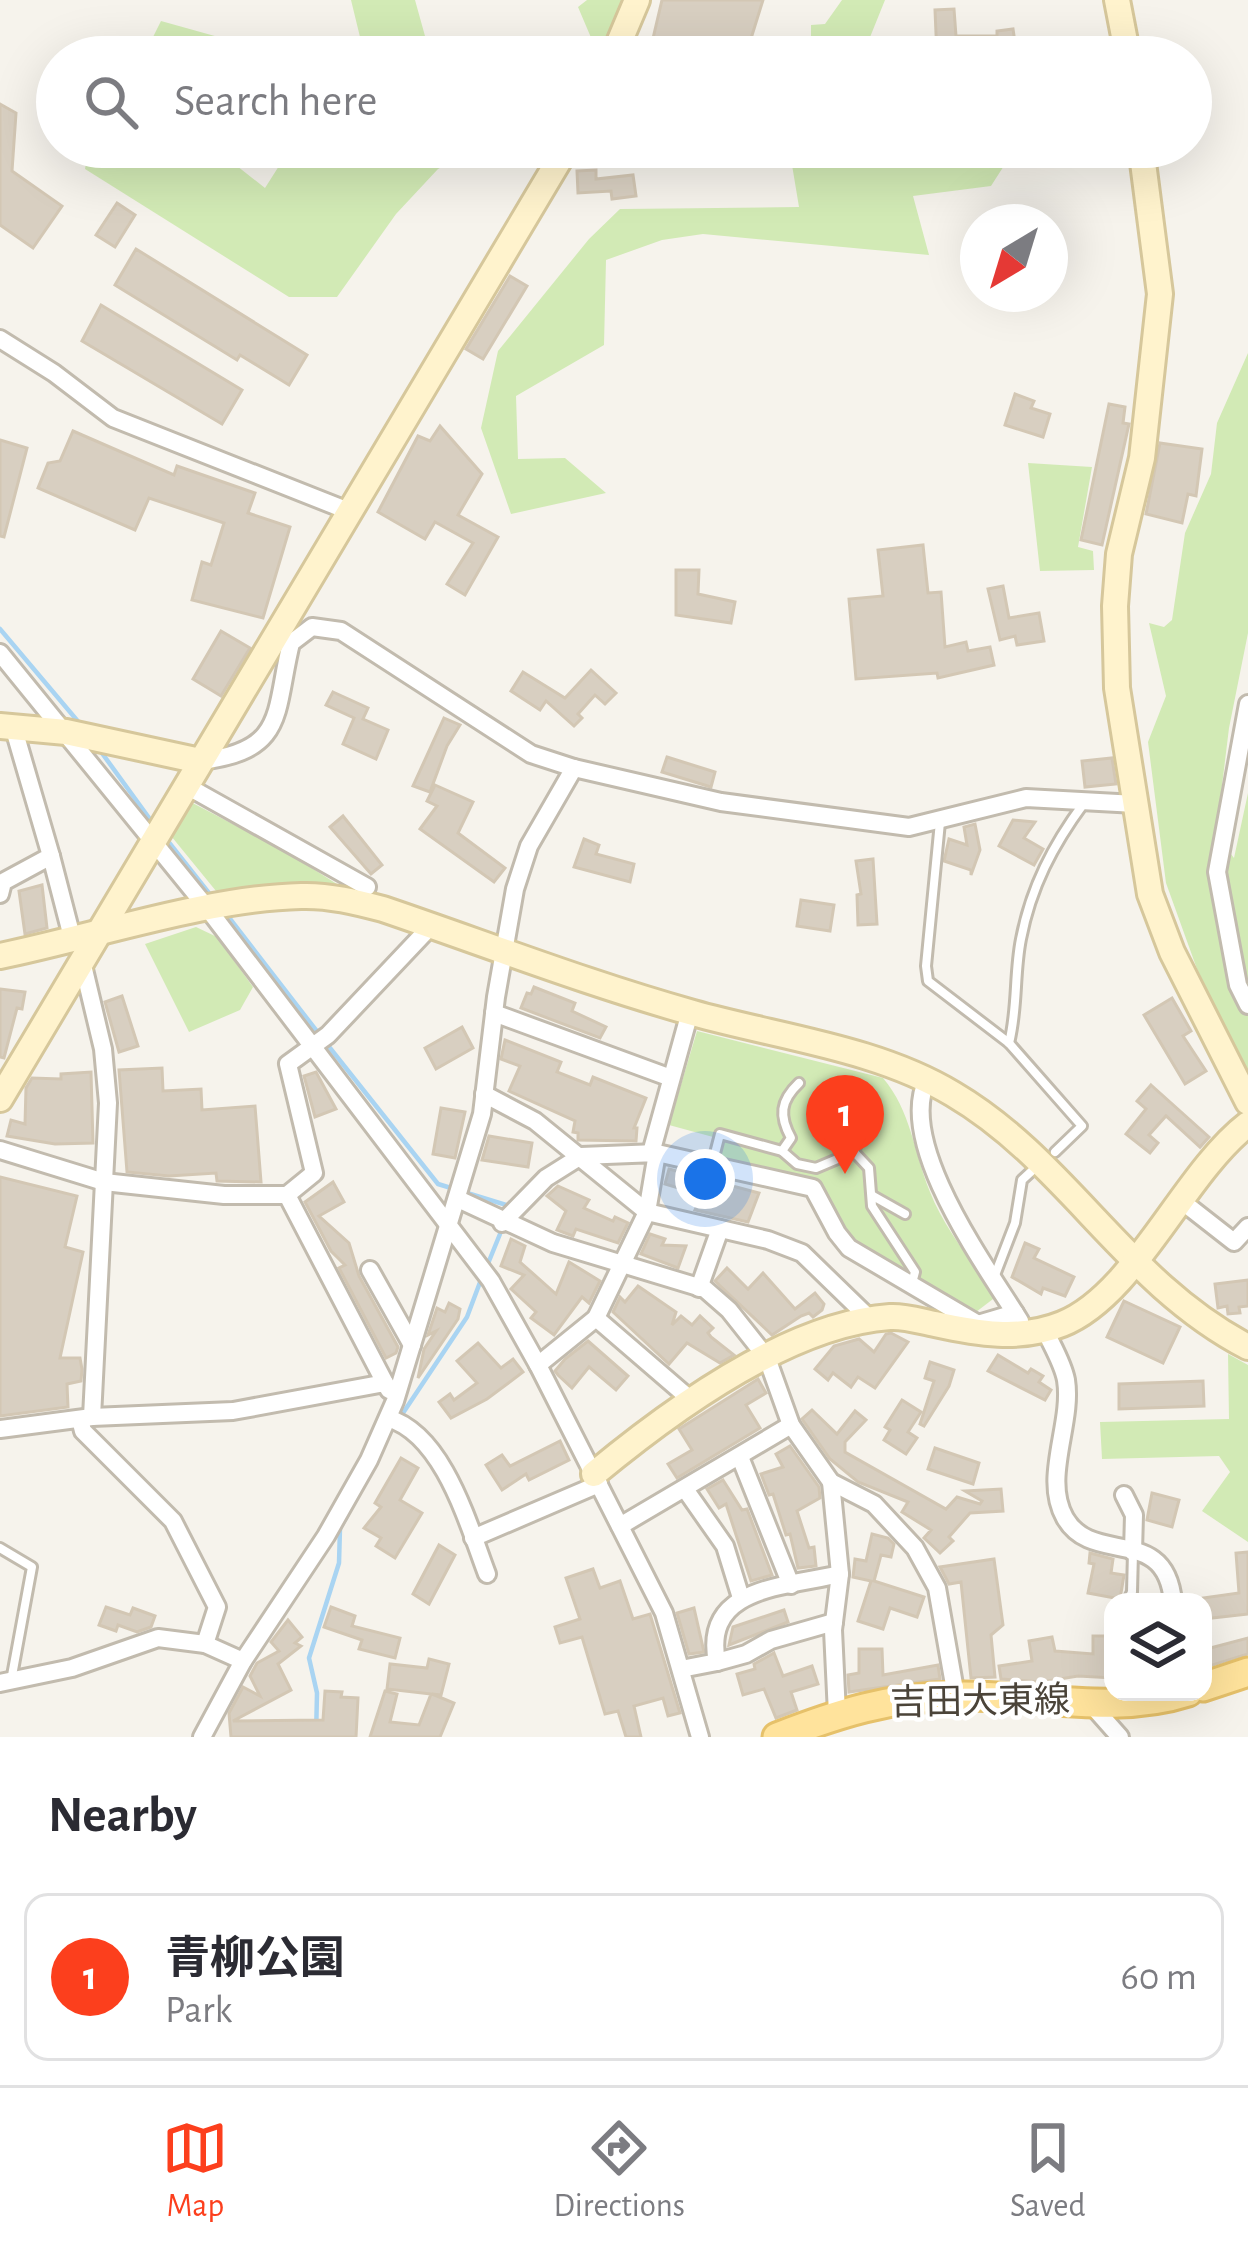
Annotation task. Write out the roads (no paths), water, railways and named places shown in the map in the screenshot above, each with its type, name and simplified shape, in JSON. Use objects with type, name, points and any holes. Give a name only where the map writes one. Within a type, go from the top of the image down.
[{"type":"main road","name":"吉田大東線","points":[[1212,1683],[1248,1672]]},
{"type":"main road","name":"吉田大東線","points":[[777,1737],[873,1703],[956,1696],[1104,1700]]},
{"type":"street","points":[[622,36],[637,0]]},
{"type":"street","points":[[1118,0],[1124,36]]},
{"type":"street","points":[[0,1099],[84,946],[158,834],[555,168]]},
{"type":"street","points":[[1143,168],[1159,312],[1142,458],[1119,554],[1117,688],[1150,893],[1172,952],[1248,1102]]},
{"type":"street","points":[[0,340],[54,373],[112,418],[350,512]]},
{"type":"street","points":[[205,1644],[218,1606],[184,1538],[173,1521],[83,1431],[104,1182],[105,1067],[84,946],[6,726],[80,735],[200,760],[229,758],[250,750],[266,734],[281,706],[291,643],[312,627],[341,632],[505,740],[574,768],[771,810],[882,826],[940,822],[1026,798],[1136,803]]},
{"type":"street","points":[[0,653],[80,735],[217,908],[312,1046],[490,1281],[664,1613],[700,1737]]},
{"type":"street","points":[[1248,704],[1217,872],[1238,985],[1248,1005]]},
{"type":"street","points":[[202,1737],[243,1661],[326,1537],[395,1415],[461,1192],[484,1094],[515,889],[529,846],[574,768]]},
{"type":"street","points":[[185,785],[367,887]]},
{"type":"street","points":[[0,894],[3,882],[51,856]]},
{"type":"street","points":[[0,956],[84,946],[217,908],[303,896],[343,899],[690,1012],[874,1060],[927,1080],[1047,1158],[1132,1262],[1172,1299],[1248,1347]]},
{"type":"street","points":[[0,1150],[104,1182],[224,1195],[287,1196],[314,1173],[288,1064],[328,1035],[432,926]]},
{"type":"street","points":[[538,1365],[596,1318],[647,1212],[654,1153],[690,1012]]},
{"type":"street","points":[[494,1013],[671,1078]]},
{"type":"street","points":[[927,1080],[919,1097],[920,1118],[936,1181],[1066,1379],[1057,1494],[1063,1515],[1071,1527],[1097,1541],[1152,1557],[1164,1566],[1172,1593]]},
{"type":"street","points":[[484,1094],[535,1120],[647,1212],[802,1253],[871,1320]]},
{"type":"street","points":[[512,1213],[546,1178],[581,1156],[654,1153],[813,1188],[849,1247],[977,1324],[1062,1324],[1092,1306],[1248,1124]]},
{"type":"street","points":[[461,1192],[624,1265],[699,1288],[729,1310],[767,1358],[791,1425],[831,1483],[840,1574],[834,1622],[837,1714]]},
{"type":"street","points":[[287,1196],[385,1383],[395,1415],[428,1447],[457,1492],[487,1574]]},
{"type":"street","points":[[1179,1199],[1234,1242],[1248,1227]]},
{"type":"street","points":[[699,1288],[720,1229]]},
{"type":"street","points":[[370,1270],[412,1345]]},
{"type":"street","points":[[473,1538],[596,1479],[690,1400],[831,1327],[894,1316],[986,1335],[1028,1325]]},
{"type":"street","points":[[596,1318],[690,1400]]},
{"type":"street","points":[[0,1430],[86,1418],[233,1411],[385,1383]]},
{"type":"street","points":[[620,1526],[791,1425]]},
{"type":"street","points":[[740,1457],[790,1586]]},
{"type":"street","points":[[831,1483],[874,1504],[915,1549],[937,1588],[956,1696]]},
{"type":"street","points":[[685,1489],[725,1546],[741,1598]]},
{"type":"street","points":[[1124,1495],[1134,1515],[1133,1552]]},
{"type":"street","points":[[717,1662],[713,1643],[717,1623],[741,1598],[840,1574]]},
{"type":"street","points":[[681,1669],[746,1654],[771,1640],[834,1622]]},
{"type":"street","points":[[3,1684],[72,1668],[158,1638],[205,1644],[243,1661]]},
{"type":"street","points":[[1089,1701],[1120,1737]]},
{"type":"lane","points":[[1009,1042],[1016,1017],[1020,942],[1031,899],[1059,836],[1087,799]]},
{"type":"lane","points":[[940,822],[928,981],[1009,1042],[1082,1126],[1022,1180],[1016,1223],[995,1277]]},
{"type":"lane","points":[[782,1150],[790,1138],[781,1111],[799,1083]]},
{"type":"lane","points":[[712,1166],[720,1135],[782,1150],[797,1164],[816,1168],[854,1152],[867,1116],[864,1104]]},
{"type":"lane","points":[[854,1152],[869,1168],[872,1206],[915,1271],[911,1284]]},
{"type":"lane","points":[[873,1196],[905,1214]]},
{"type":"lane","points":[[0,1548],[32,1567],[3,1684]]},
{"type":"lane","points":[[1132,1593],[1133,1552]]},
{"type":"waterway","points":[[0,629],[81,725]]},
{"type":"waterway","points":[[99,749],[152,822]]},
{"type":"waterway","points":[[167,840],[212,897]]},
{"type":"waterway","points":[[227,915],[319,1034]]},
{"type":"waterway","points":[[326,1043],[438,1184],[513,1207]]},
{"type":"waterway","points":[[487,1266],[500,1234]]},
{"type":"waterway","points":[[401,1416],[467,1317],[482,1277]]},
{"type":"waterway","points":[[316,1737],[317,1693],[309,1658],[339,1563],[340,1528],[347,1516]]},
{"type":"place","name":"青柳公園","points":[[845,1174]]}]
